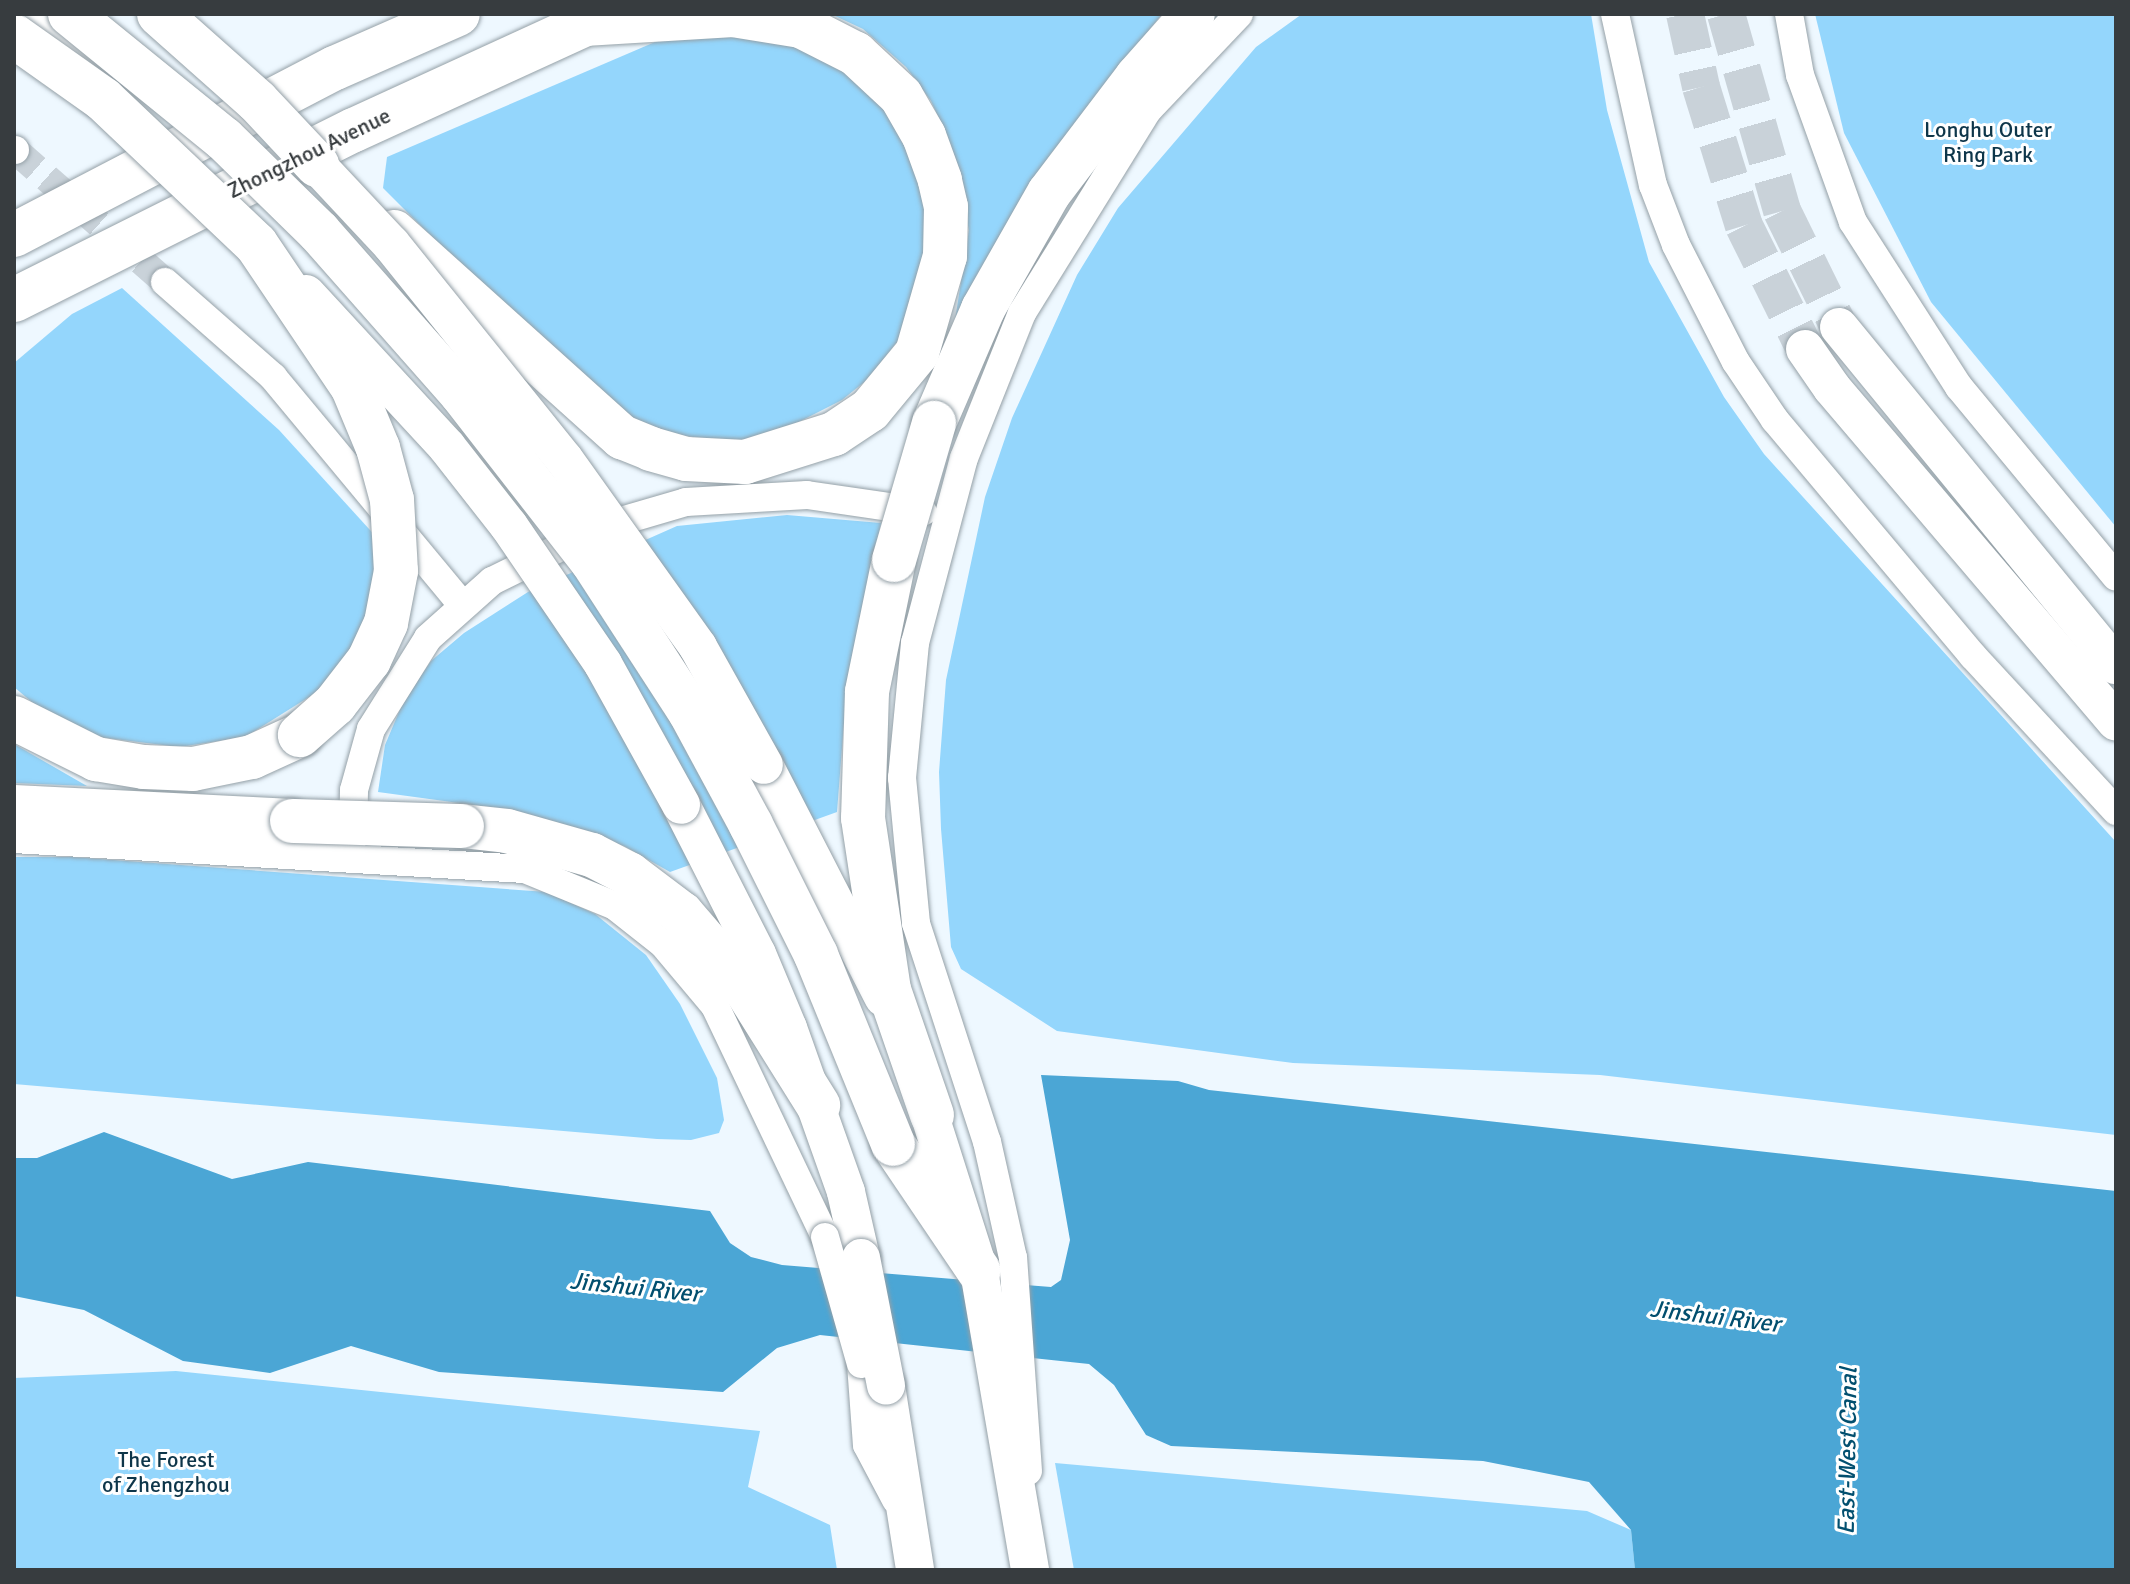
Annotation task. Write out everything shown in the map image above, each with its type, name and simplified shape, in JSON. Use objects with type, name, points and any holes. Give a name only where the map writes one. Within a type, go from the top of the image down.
[{"type":"main road","points":[[33,14],[51,26],[103,99]]},
{"type":"main road","points":[[70,14],[224,139],[319,232],[461,393],[592,561],[690,712],[751,825],[816,955],[893,1144],[996,1264]]},
{"type":"main road","points":[[159,14],[257,101],[391,244],[564,459],[698,647],[764,765],[894,1018],[996,1264],[1031,1570]]},
{"type":"main road","points":[[14,235],[335,68],[458,14]]},
{"type":"main road","points":[[932,1115],[889,990],[863,818],[867,692],[894,560],[934,423],[983,309],[1049,193],[1137,77],[1193,14]]},
{"type":"main road","points":[[317,165],[622,437],[686,459],[745,462],[834,434],[870,410],[917,353],[945,256],[946,207],[940,180],[924,136],[901,96],[856,54],[801,26],[733,15],[595,19]]},
{"type":"main road","name":"Zhongzhou Avenue","points":[[14,300],[354,130],[595,19]]},
{"type":"main road","points":[[14,36],[103,99],[256,244],[373,364],[509,526],[603,664],[681,805],[757,954],[818,1105],[861,1258],[873,1375],[907,1520],[915,1570]]},
{"type":"main road","points":[[14,718],[96,759],[144,767],[193,769],[252,757],[300,735],[335,704],[369,660],[386,623],[396,571],[392,500],[378,448],[353,388],[256,244]]},
{"type":"main road","points":[[14,327],[94,260]]},
{"type":"main road","points":[[1839,327],[2116,665]]},
{"type":"main road","points":[[1805,349],[1832,388],[2116,722]]},
{"type":"main road","points":[[14,807],[462,826],[507,831],[592,855],[629,874],[682,914],[743,985],[818,1105]]},
{"type":"street","points":[[996,1264],[987,1142],[916,923],[907,860],[902,778],[912,672],[947,516],[976,423],[1022,313],[1148,110],[1239,14]]},
{"type":"street","points":[[1615,14],[1653,185],[1676,245],[1736,362],[1775,420],[1973,656],[2116,811]]},
{"type":"street","points":[[1789,14],[1804,88],[1853,222],[1959,387],[2116,577]]},
{"type":"street","points":[[165,282],[273,377],[462,605]]},
{"type":"street","points":[[353,858],[354,790],[371,729],[428,638],[462,605],[540,554],[604,526],[686,502],[807,495],[947,516]]},
{"type":"street","points":[[14,839],[525,869],[548,874],[627,915],[663,944],[715,1006],[825,1237],[873,1375]]},
{"type":"green space","points":[[831,14],[1162,14],[1050,155],[954,327],[969,230],[950,143],[931,101],[906,67],[863,29]]},
{"type":"green space","points":[[1302,14],[1591,14],[1607,110],[1649,262],[1724,397],[1764,454],[2116,842],[2116,1135],[1600,1075],[1293,1063],[1057,1031],[961,969],[951,947],[941,829],[939,772],[946,680],[985,497],[1012,418],[1077,275],[1118,208],[1256,47]]},
{"type":"green space","name":"Longhu Outer Ring Park","points":[[1815,14],[2116,14],[2116,527],[1931,302],[1844,133]]},
{"type":"green space","points":[[765,32],[850,69],[903,130],[924,196],[926,262],[900,338],[868,379],[842,400],[777,433],[733,442],[654,432],[598,403],[383,188],[387,157],[676,33]]},
{"type":"green space","points":[[122,288],[279,430],[380,541],[376,590],[354,646],[325,687],[245,737],[179,747],[98,737],[39,708],[14,687],[14,363],[72,314]]},
{"type":"green space","points":[[787,515],[881,523],[846,696],[837,812],[670,872],[624,846],[503,809],[378,792],[385,745],[404,700],[431,661],[464,633],[528,592],[677,526]]},
{"type":"green space","points":[[14,744],[87,786],[14,783]]},
{"type":"green space","points":[[14,857],[72,857],[547,892],[595,914],[646,955],[680,1004],[717,1078],[724,1120],[719,1133],[691,1140],[657,1139],[14,1084]]},
{"type":"green space","name":"The Forest of Zhengzhou","points":[[176,1371],[760,1431],[748,1487],[830,1525],[837,1570],[14,1570],[14,1378]]},
{"type":"green space","points":[[1055,1463],[1587,1511],[1631,1530],[1635,1570],[1074,1570]]},
{"type":"water","points":[[1041,1075],[1178,1081],[1209,1090],[2116,1191],[2116,1570],[1635,1570],[1631,1530],[1589,1482],[1483,1461],[1171,1446],[1146,1435],[1114,1385],[1089,1364],[820,1335],[777,1348],[723,1392],[439,1372],[351,1346],[270,1373],[183,1361],[84,1310],[14,1296],[14,1158],[37,1158],[104,1132],[232,1179],[308,1162],[710,1211],[730,1243],[751,1257],[782,1265],[1051,1287],[1061,1280],[1070,1240]]},
{"type":"tunnel","points":[[1685,14],[1701,87],[1744,226],[1805,349]]},
{"type":"tunnel","points":[[1726,14],[1782,211],[1839,327]]},
{"type":"tunnel","points":[[15,150],[165,282]]},
{"type":"water label","name":"Jinshui River","points":[[635,1288]]},
{"type":"water label","name":"Jinshui River","points":[[1715,1317]]},
{"type":"water label","name":"East-West Canal","points":[[1848,1451]]}]
